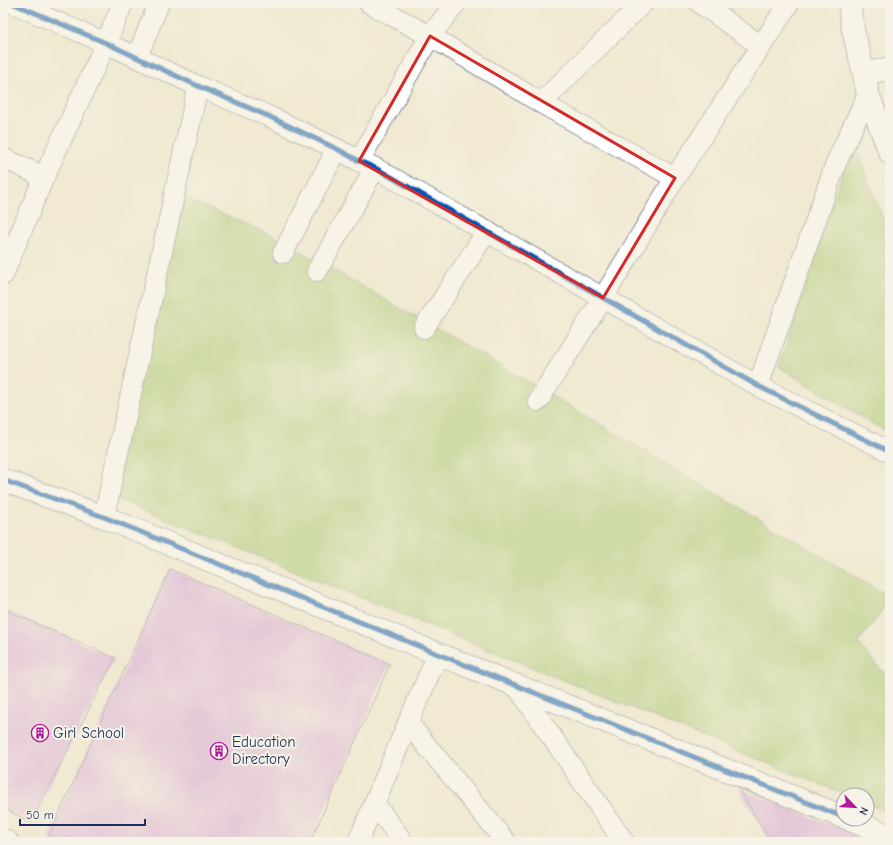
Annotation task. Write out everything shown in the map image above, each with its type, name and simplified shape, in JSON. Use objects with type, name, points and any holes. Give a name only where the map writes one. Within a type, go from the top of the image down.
[{"type":"street","points":[[12,3],[106,43],[198,86],[268,116],[337,149],[487,231],[758,386],[890,452]]},
{"type":"street","points":[[3,275],[44,177],[123,3]]},
{"type":"street","points":[[137,57],[159,3]]},
{"type":"street","points":[[369,3],[430,36],[541,104],[675,178]]},
{"type":"street","points":[[317,271],[430,36],[456,3]]},
{"type":"street","points":[[541,104],[643,3]]},
{"type":"street","points":[[700,3],[761,46]]},
{"type":"street","points":[[538,401],[603,298],[675,178],[789,3]]},
{"type":"street","points":[[849,3],[853,30],[866,84],[890,153]]},
{"type":"street","points":[[758,386],[836,163],[866,84],[890,68]]},
{"type":"street","points":[[104,517],[198,86]]},
{"type":"street","points":[[284,253],[337,149]]},
{"type":"street","points":[[3,158],[44,177]]},
{"type":"street","points":[[424,328],[487,231]]},
{"type":"street","points":[[3,480],[104,517],[438,654],[835,814]]},
{"type":"street","points":[[358,842],[438,654]]},
{"type":"street","points":[[516,685],[624,842]]},
{"type":"street","points":[[408,723],[506,842]]},
{"type":"street","points":[[374,803],[403,842]]},
{"type":"street","points":[[868,827],[890,836]]},
{"type":"street","points":[[3,839],[9,842]]},
{"type":"highlighted area","points":[[430,36],[675,178],[603,298],[359,161]]},
{"type":"green space","points":[[853,140],[890,238],[890,434],[779,367]]},
{"type":"green space","points":[[179,196],[274,236],[527,381],[890,597],[890,600],[858,643],[890,680],[890,813],[875,807],[875,787],[835,787],[835,791],[113,497]]},
{"type":"building","name":"Education Directory","points":[[170,569],[390,664],[310,842],[55,842],[48,838]]},
{"type":"building","name":"Girl School","points":[[3,609],[115,658],[31,822],[3,808]]},
{"type":"building","points":[[738,788],[875,842],[771,842]]},
{"type":"cycle path","points":[[12,3],[106,43],[198,86],[268,116],[375,168],[758,386],[890,452]]},
{"type":"cycle path","points":[[3,480],[104,517],[438,654],[835,814]]},
{"type":"place","name":"Girl School","points":[[40,733]]},
{"type":"place","name":"Education Directory","points":[[219,751]]}]
